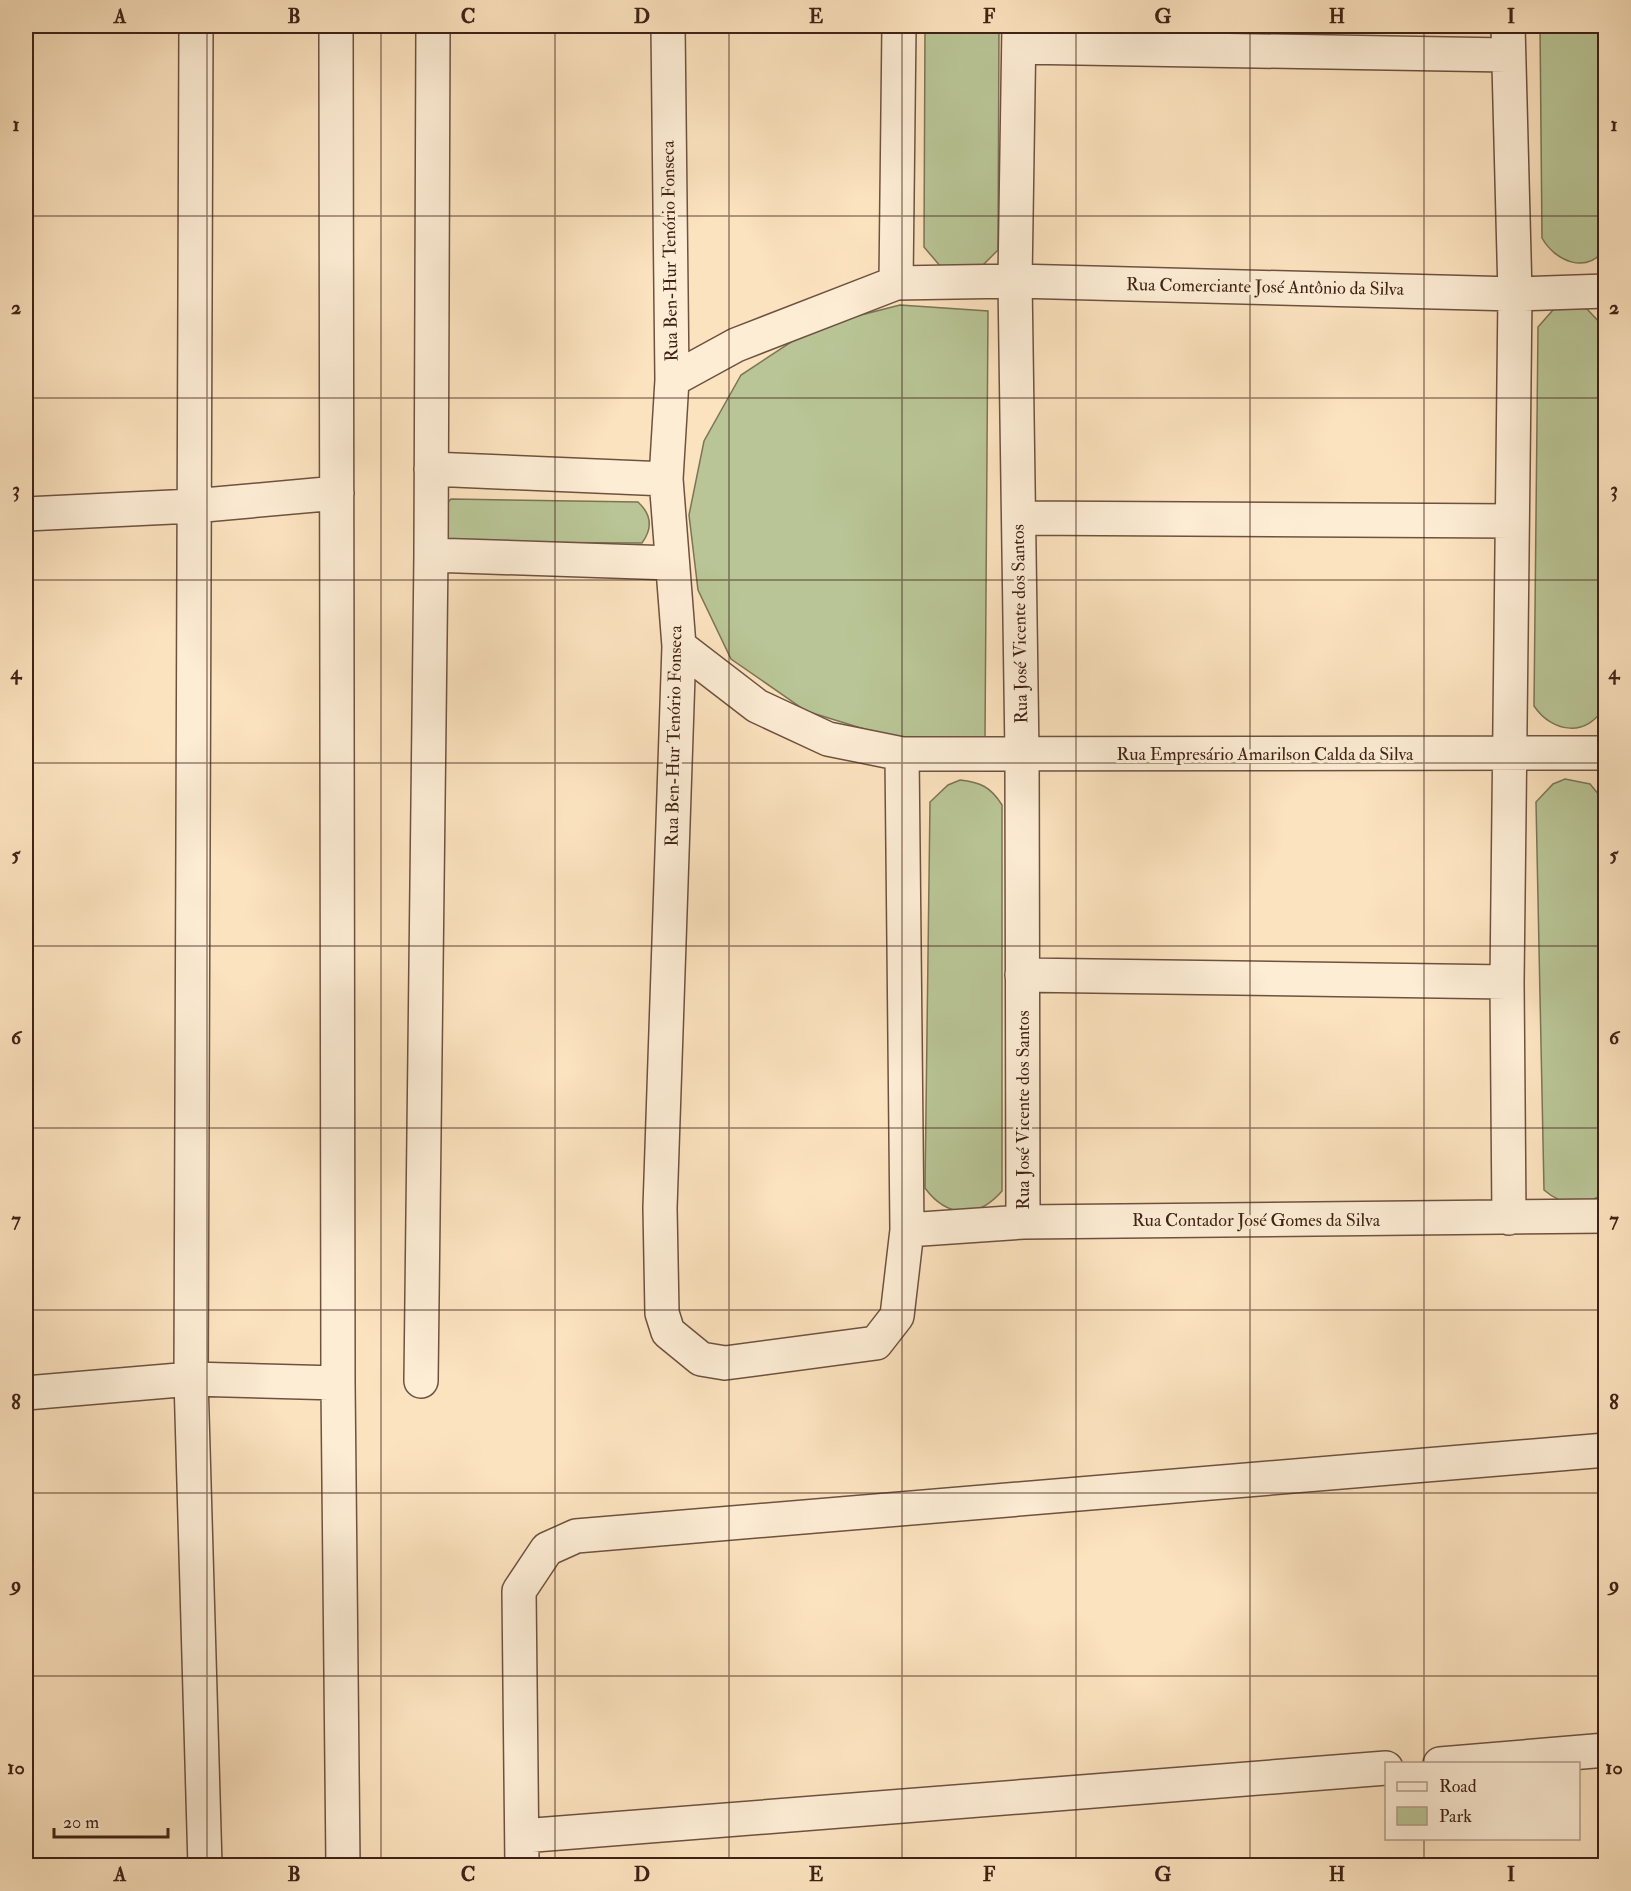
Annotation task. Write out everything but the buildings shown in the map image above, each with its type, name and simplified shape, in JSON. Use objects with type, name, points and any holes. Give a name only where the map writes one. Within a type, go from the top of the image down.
[{"type":"street","points":[[196,26],[191,1379],[205,1866]]},
{"type":"street","points":[[336,26],[338,1383],[343,1866]]},
{"type":"street","points":[[421,1381],[431,555],[433,26]]},
{"type":"street","name":"Rua Ben-Hur Tenório Fonseca","points":[[668,26],[672,380],[666,479],[678,646],[660,1208],[662,1313],[668,1332],[701,1359],[724,1363],[876,1343],[897,1316],[907,1230]]},
{"type":"street","points":[[672,380],[736,345],[896,283],[900,26]]},
{"type":"street","points":[[1019,36],[1507,40],[1515,294],[1507,982],[1509,1218]]},
{"type":"street","name":"Rua José Vicente dos Santos","points":[[1019,36],[1015,281],[1022,754],[1023,1222]]},
{"type":"street","name":"Rua Comerciante José Antônio da Silva","points":[[896,283],[1015,281],[1515,294],[1605,291]]},
{"type":"street","points":[[431,469],[666,479]]},
{"type":"street","points":[[26,514],[193,506],[337,493]]},
{"type":"street","points":[[1019,518],[1512,520]]},
{"type":"street","points":[[431,555],[671,563]]},
{"type":"street","name":"Rua Empresário Amarilson Calda da Silva","points":[[678,646],[757,706],[828,739],[902,754],[1605,753]]},
{"type":"street","points":[[902,754],[907,1230]]},
{"type":"street","points":[[1022,975],[1507,982]]},
{"type":"street","name":"Rua Contador José Gomes da Silva","points":[[907,1230],[1023,1222],[1605,1216]]},
{"type":"street","points":[[26,1393],[191,1379],[338,1383]]},
{"type":"street","points":[[1385,1768],[522,1851],[519,1591],[547,1549],[576,1536],[1605,1450]]},
{"type":"street","points":[[1464,1762],[1605,1750]]},
{"type":"green space","points":[[925,26],[999,26],[998,250],[980,268],[941,267],[924,247]]},
{"type":"green space","points":[[1540,26],[1605,26],[1605,249],[1597,257],[1580,263],[1571,262],[1555,253],[1542,238]]},
{"type":"green space","points":[[900,305],[988,311],[985,737],[893,738],[806,711],[731,659],[698,590],[689,515],[704,441],[741,375],[814,327]]},
{"type":"green space","points":[[1564,306],[1587,309],[1603,326],[1605,706],[1589,723],[1570,728],[1551,722],[1534,706],[1538,327],[1553,310]]},
{"type":"green space","points":[[451,499],[638,502],[646,511],[649,527],[642,543],[453,542],[447,537],[445,505]]},
{"type":"green space","points":[[1565,779],[1590,784],[1605,802],[1605,1192],[1582,1203],[1566,1202],[1544,1190],[1536,802],[1553,784]]},
{"type":"green space","points":[[960,780],[984,786],[1002,805],[1002,1191],[983,1207],[963,1211],[953,1210],[943,1205],[925,1188],[930,802],[948,785]]}]
